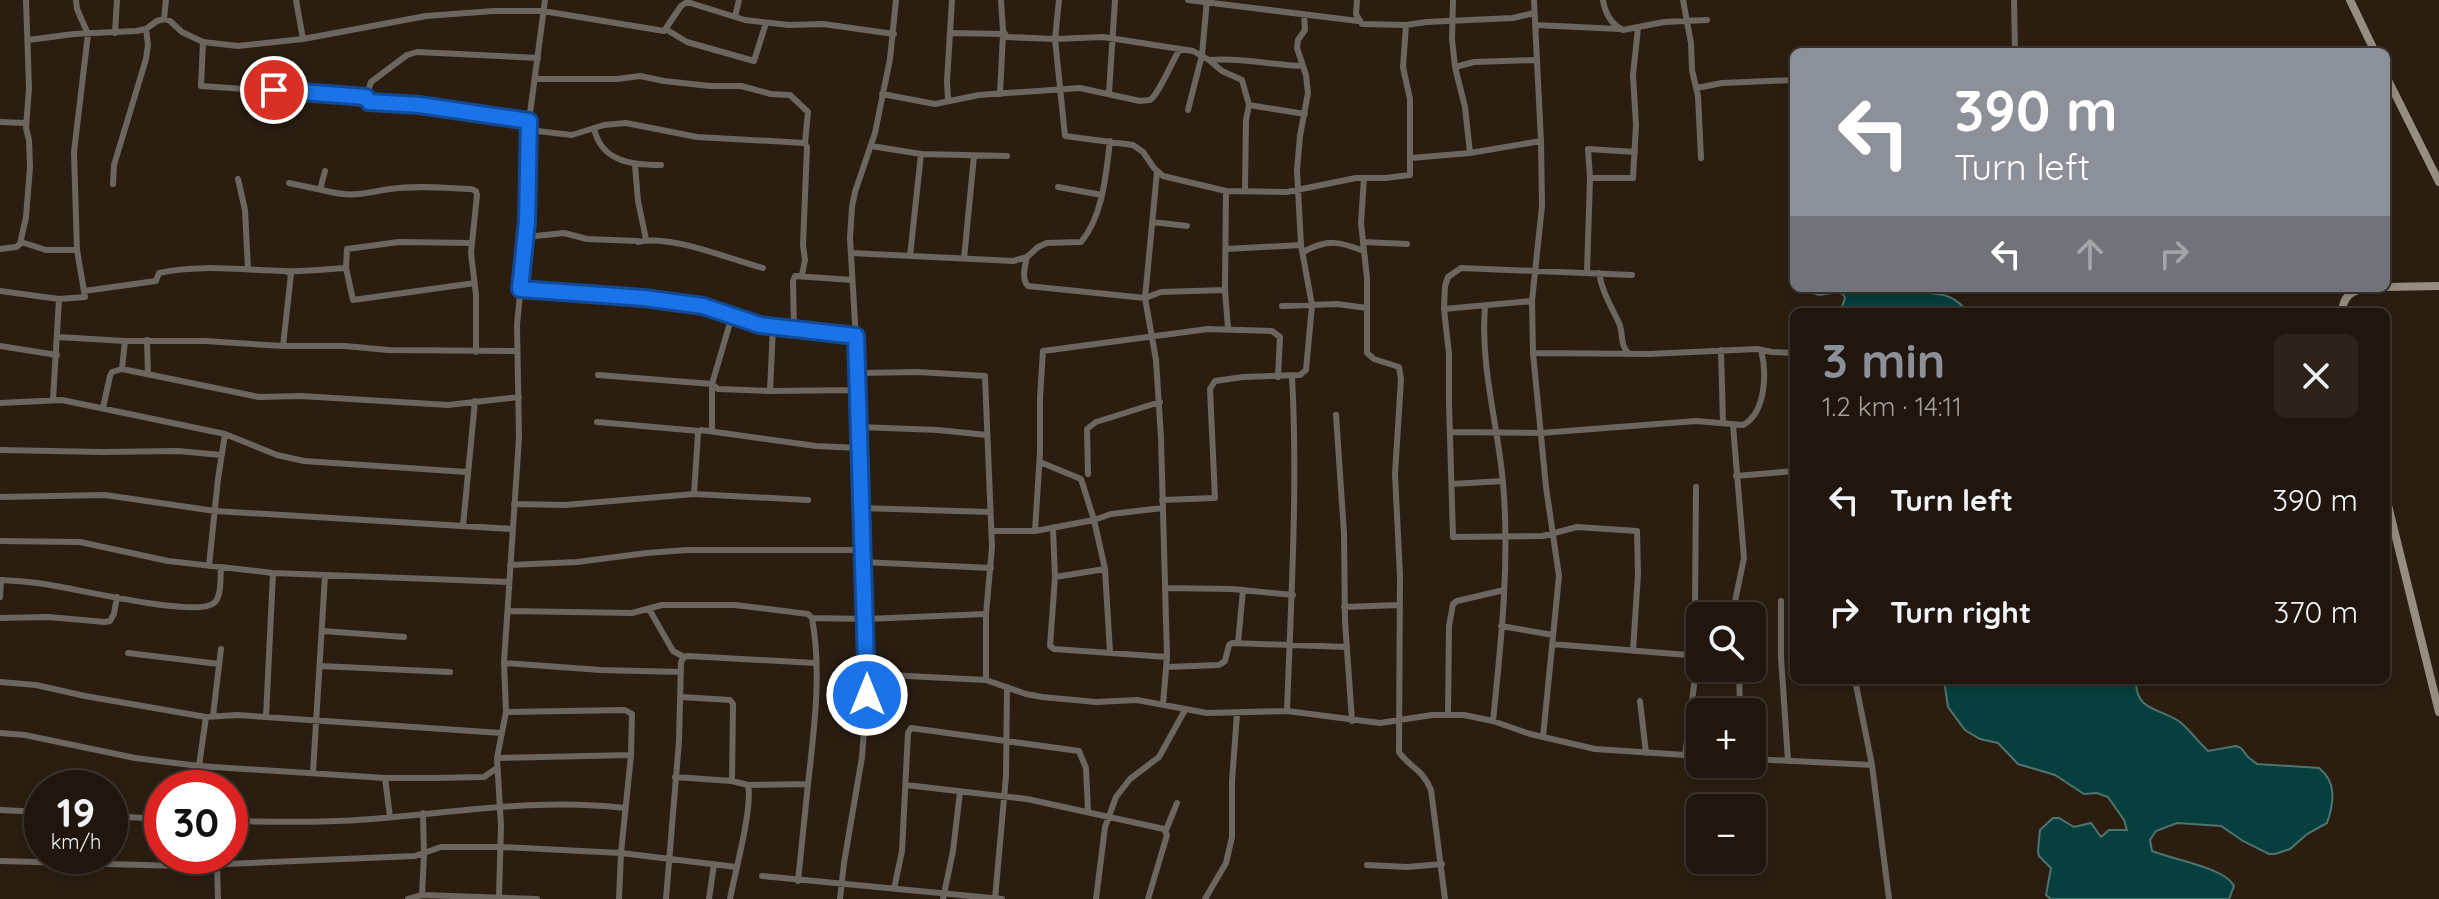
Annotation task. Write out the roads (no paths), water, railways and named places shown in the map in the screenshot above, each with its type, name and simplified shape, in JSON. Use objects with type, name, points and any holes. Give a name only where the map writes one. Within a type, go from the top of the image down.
[{"type":"street","points":[[0,249],[16,247],[21,242],[26,217],[30,167],[26,123],[29,88],[26,0]]},
{"type":"street","points":[[0,291],[84,299],[77,250],[74,152],[88,34],[76,0]]},
{"type":"street","points":[[115,33],[117,0]]},
{"type":"street","points":[[164,19],[166,0]]},
{"type":"street","points":[[296,0],[303,39]]},
{"type":"street","points":[[499,896],[501,808],[497,758],[506,712],[504,663],[519,438],[516,351],[526,237],[528,130],[545,0]]},
{"type":"street","points":[[735,17],[739,0]]},
{"type":"street","points":[[840,899],[862,757],[868,674],[851,253],[852,207],[871,146],[894,34],[896,0]]},
{"type":"street","points":[[948,100],[952,0]]},
{"type":"street","points":[[1000,94],[1001,0]]},
{"type":"street","points":[[1059,0],[1055,39],[1065,136],[1110,141],[1140,149],[1157,172],[1175,180],[1226,191],[1298,191],[1364,178],[1410,175],[1410,99],[1403,67],[1406,25]]},
{"type":"street","points":[[1109,93],[1115,0]]},
{"type":"street","points":[[1188,0],[1358,21],[1362,24],[1406,25],[1513,18],[1534,13]]},
{"type":"street","points":[[1357,0],[1358,21]]},
{"type":"street","points":[[1453,0],[1455,67],[1465,107],[1470,153]]},
{"type":"street","points":[[1534,0],[1542,206],[1532,301],[1533,353],[1559,576],[1543,737]]},
{"type":"street","points":[[1603,0],[1607,15],[1620,29]]},
{"type":"street","points":[[1683,0],[1697,88],[1701,158]]},
{"type":"street","points":[[2014,0],[2015,48]]},
{"type":"street","points":[[2350,0],[2373,48]]},
{"type":"street","points":[[1188,110],[1206,57],[1206,1]]},
{"type":"street","points":[[28,40],[146,29],[164,19],[203,42],[238,46],[303,39],[444,13],[543,11],[659,32],[667,30],[684,4],[695,2],[735,17],[766,23],[823,24],[894,34]]},
{"type":"street","points":[[991,531],[1035,531],[1163,504],[1215,498],[1211,384],[1243,377],[1300,375],[1306,370],[1312,305],[1302,248],[1298,191],[1300,136],[1308,93],[1297,48],[1305,30],[1304,14]]},
{"type":"street","points":[[1535,25],[1620,29],[1664,22],[1707,20]]},
{"type":"street","points":[[667,30],[687,42],[754,61],[766,23]]},
{"type":"street","points":[[1590,178],[1631,179],[1633,175],[1636,125],[1633,75],[1638,28]]},
{"type":"street","points":[[113,184],[114,165],[146,59],[146,29]]},
{"type":"street","points":[[950,33],[1055,39],[1103,37],[1180,49],[1206,57],[1303,66]]},
{"type":"street","points":[[203,42],[201,86],[366,97]]},
{"type":"street","points":[[882,94],[935,104],[1000,94],[1080,88],[1140,101],[1150,100],[1155,97],[1180,49]]},
{"type":"street","points":[[366,97],[371,82],[407,55],[417,52],[538,58]]},
{"type":"street","points":[[1206,57],[1222,71],[1242,80],[1249,105],[1245,190]]},
{"type":"street","points":[[1455,67],[1474,62],[1536,60]]},
{"type":"street","points":[[535,79],[640,76],[710,86],[741,86],[771,94],[790,95],[808,112],[805,260],[802,275]]},
{"type":"street","points":[[1697,88],[1722,83],[1790,80]]},
{"type":"street","points":[[2390,84],[2439,182]]},
{"type":"street","points":[[366,97],[369,102],[419,105],[529,121]]},
{"type":"street","points":[[1249,105],[1305,114]]},
{"type":"street","points":[[0,122],[26,123]]},
{"type":"street","points":[[528,130],[572,135],[626,123],[697,137],[805,143]]},
{"type":"street","points":[[594,128],[596,140],[602,149],[635,165],[661,165]]},
{"type":"street","points":[[851,253],[1003,262],[1027,257],[1047,243],[1083,240],[1102,195],[1110,141]]},
{"type":"street","points":[[1411,158],[1470,153],[1541,141]]},
{"type":"street","points":[[871,146],[921,154],[1007,156]]},
{"type":"street","points":[[1587,272],[1588,149],[1635,152]]},
{"type":"street","points":[[910,256],[921,154]]},
{"type":"street","points":[[964,259],[974,156]]},
{"type":"street","points":[[635,165],[646,239]]},
{"type":"street","points":[[322,190],[325,171]]},
{"type":"street","points":[[1157,172],[1145,298],[1160,402],[1167,657],[1163,704]]},
{"type":"street","points":[[1364,178],[1361,223],[1367,278],[1367,353],[1374,359],[1399,367],[1401,379],[1395,474],[1400,755],[1421,772],[1431,790],[1445,899]]},
{"type":"street","points":[[238,179],[245,210],[248,269]]},
{"type":"street","points":[[289,183],[354,196],[389,189],[476,191],[472,243],[476,352]]},
{"type":"street","points":[[1058,187],[1102,195]]},
{"type":"street","points":[[1226,191],[1225,290],[1228,328]]},
{"type":"street","points":[[1153,222],[1187,226]]},
{"type":"street","points":[[526,237],[564,233],[587,239],[638,242],[646,239],[684,245],[763,268]]},
{"type":"street","points":[[1226,249],[1302,248],[1331,241],[1364,251]]},
{"type":"street","points":[[21,242],[46,250],[77,250]]},
{"type":"street","points":[[472,243],[399,242],[347,249],[346,268],[353,300],[475,283]]},
{"type":"street","points":[[1363,242],[1407,244]]},
{"type":"street","points":[[1027,257],[1024,270],[1028,286],[1145,298],[1161,292],[1225,290]]},
{"type":"street","points":[[84,291],[156,281],[159,273],[171,270],[287,272],[346,268]]},
{"type":"street","points":[[1632,275],[1461,268],[1448,277],[1444,309],[1449,354],[1453,537],[1553,534],[1577,527],[1637,531],[1638,574],[1633,651]]},
{"type":"street","points":[[283,346],[291,274],[287,272]]},
{"type":"street","points":[[1599,273],[1605,297],[1621,330],[1622,347],[1629,354]]},
{"type":"street","points":[[794,328],[795,276],[852,280]]},
{"type":"street","points":[[2390,287],[2439,286]]},
{"type":"street","points":[[520,289],[644,298],[703,306],[748,322],[856,336]]},
{"type":"street","points":[[2342,308],[2348,294],[2354,292]]},
{"type":"street","points":[[53,400],[59,299]]},
{"type":"street","points":[[1444,309],[1532,301]]},
{"type":"street","points":[[1282,306],[1337,304],[1367,308]]},
{"type":"street","points":[[1485,307],[1488,375],[1503,481],[1505,536],[1504,590],[1493,721]]},
{"type":"street","points":[[712,431],[712,384],[732,316]]},
{"type":"street","points":[[770,391],[773,326]]},
{"type":"street","points":[[1035,531],[1043,351],[1151,335],[1228,328],[1272,331],[1277,333],[1280,344],[1278,377]]},
{"type":"street","points":[[58,337],[516,351]]},
{"type":"street","points":[[147,340],[148,374]]},
{"type":"street","points":[[122,369],[125,341]]},
{"type":"street","points":[[0,346],[57,355]]},
{"type":"street","points":[[1533,353],[1629,354],[1721,350],[1790,353]]},
{"type":"street","points":[[1721,350],[1723,423]]},
{"type":"street","points":[[1451,432],[1541,433],[1696,421],[1733,425],[1749,422],[1760,402],[1763,383],[1761,350]]},
{"type":"street","points":[[103,408],[110,376],[112,372],[122,369],[259,397],[301,396],[448,405],[519,397]]},
{"type":"street","points":[[858,373],[983,374],[986,379],[991,531],[986,680]]},
{"type":"street","points":[[598,375],[712,384],[718,389],[856,390]]},
{"type":"street","points":[[1287,711],[1293,595],[1295,435],[1292,376]]},
{"type":"street","points":[[0,403],[53,400],[103,408],[225,434],[277,455],[304,461],[467,472]]},
{"type":"street","points":[[463,526],[475,401]]},
{"type":"street","points":[[1088,474],[1087,429],[1096,422],[1160,402]]},
{"type":"street","points":[[1336,415],[1352,721]]},
{"type":"street","points":[[597,422],[860,448]]},
{"type":"street","points":[[1733,425],[1744,558],[1735,602]]},
{"type":"street","points":[[860,427],[987,435]]},
{"type":"street","points":[[694,494],[699,431]]},
{"type":"street","points":[[209,566],[225,434]]},
{"type":"street","points":[[0,450],[178,451],[221,455]]},
{"type":"street","points":[[1040,462],[1081,479],[1105,569],[1110,652]]},
{"type":"street","points":[[1736,476],[1790,471]]},
{"type":"street","points":[[1452,484],[1503,481]]},
{"type":"street","points":[[1695,602],[1696,487]]},
{"type":"street","points":[[514,504],[565,505],[694,494],[808,500]]},
{"type":"street","points":[[0,497],[105,495],[215,511],[512,529]]},
{"type":"street","points":[[861,508],[990,512]]},
{"type":"street","points":[[2390,513],[2439,712]]},
{"type":"street","points":[[1053,528],[1055,577],[1050,646],[1054,649],[1167,657]]},
{"type":"street","points":[[0,541],[80,542],[168,561],[273,573],[509,582]]},
{"type":"street","points":[[510,565],[577,562],[687,550],[862,550]]},
{"type":"street","points":[[862,562],[991,568]]},
{"type":"street","points":[[0,597],[1,580],[47,584],[171,606],[205,607],[216,601],[219,595],[221,567]]},
{"type":"street","points":[[1055,577],[1105,569]]},
{"type":"street","points":[[266,717],[273,573]]},
{"type":"street","points":[[313,772],[325,576]]},
{"type":"street","points":[[1165,588],[1293,595]]},
{"type":"street","points":[[1238,643],[1243,590]]},
{"type":"street","points":[[1448,713],[1449,626],[1453,604],[1504,590]]},
{"type":"street","points":[[0,618],[48,617],[105,622],[110,621],[114,614],[117,597]]},
{"type":"street","points":[[1781,601],[1781,657],[1788,761]]},
{"type":"street","points":[[508,611],[632,613],[662,605],[735,605],[808,614],[812,618],[986,614]]},
{"type":"street","points":[[1344,607],[1399,605]]},
{"type":"street","points":[[649,609],[673,651],[684,657],[815,663]]},
{"type":"street","points":[[798,881],[814,731],[812,618]]},
{"type":"street","points":[[1501,626],[1553,635]]},
{"type":"street","points":[[323,631],[404,637]]},
{"type":"street","points":[[1167,667],[1223,664],[1229,645],[1238,643],[1347,647]]},
{"type":"street","points":[[1552,644],[1686,655]]},
{"type":"street","points":[[199,766],[221,649]]},
{"type":"street","points":[[128,653],[219,664]]},
{"type":"street","points":[[666,899],[684,657]]},
{"type":"street","points":[[504,663],[681,672]]},
{"type":"street","points":[[320,666],[450,672]]},
{"type":"street","points":[[868,674],[986,680],[1042,697],[1096,702],[1137,700],[1185,710],[1237,714],[1287,711],[1366,723],[1448,713],[1493,721],[1595,749],[1685,756],[1694,682]]},
{"type":"street","points":[[0,682],[36,685],[210,716],[502,733]]},
{"type":"street","points":[[1856,684],[1872,765],[1889,899]]},
{"type":"street","points":[[995,899],[1005,796],[1007,687]]},
{"type":"street","points":[[681,697],[730,700],[733,704],[732,781]]},
{"type":"street","points":[[1640,701],[1646,753]]},
{"type":"street","points":[[506,712],[625,710],[632,714],[619,899]]},
{"type":"street","points":[[1096,899],[1107,817],[1116,797],[1130,779],[1159,757],[1185,710]]},
{"type":"street","points":[[1205,899],[1226,863],[1232,837],[1237,714]]},
{"type":"street","points":[[894,889],[902,851],[908,733],[911,728],[1079,751],[1086,768],[1088,811]]},
{"type":"street","points":[[0,733],[25,735],[135,758],[199,766],[385,778],[477,778],[497,768]]},
{"type":"street","points":[[497,758],[631,755]]},
{"type":"street","points":[[1766,760],[1872,765]]},
{"type":"street","points":[[675,777],[748,785],[808,784]]},
{"type":"street","points":[[385,778],[390,817]]},
{"type":"street","points":[[730,899],[747,812],[748,785]]},
{"type":"street","points":[[906,785],[1005,796],[1088,811],[1166,830]]},
{"type":"street","points":[[944,896],[960,792]]},
{"type":"street","points":[[1148,899],[1166,830],[1177,803]]},
{"type":"street","points":[[248,821],[304,822],[573,804],[625,808]]},
{"type":"street","points":[[0,810],[24,811]]},
{"type":"street","points":[[422,895],[423,813]]},
{"type":"street","points":[[248,862],[424,855],[441,847],[501,847],[621,853],[736,867]]},
{"type":"street","points":[[0,861],[144,865]]},
{"type":"street","points":[[709,899],[714,864]]},
{"type":"street","points":[[1367,865],[1407,867],[1442,864]]},
{"type":"street","points":[[217,874],[218,899]]},
{"type":"street","points":[[762,876],[944,896],[1002,899]]},
{"type":"street","points":[[408,899],[422,895],[537,899]]},
{"type":"water","points":[[1809,292],[1838,292],[1819,295]]},
{"type":"water","points":[[1838,292],[1922,292],[1949,297],[1963,307],[1841,308],[1845,298]]},
{"type":"water","points":[[1945,684],[2136,684],[2144,704],[2180,722],[2208,751],[2236,746],[2257,764],[2319,768],[2331,786],[2327,823],[2307,834],[2290,849],[2275,854],[2243,841],[2221,826],[2177,823],[2156,831],[2150,840],[2152,851],[2220,874],[2234,886],[2229,899],[2051,899],[2046,895],[2051,868],[2038,851],[2040,830],[2053,818],[2059,818],[2074,827],[2091,823],[2101,837],[2109,830],[2127,830],[2124,820],[2108,797],[2097,793],[2084,794],[2055,775],[2018,764],[1998,743],[1980,739],[1965,730],[1948,707]]}]
